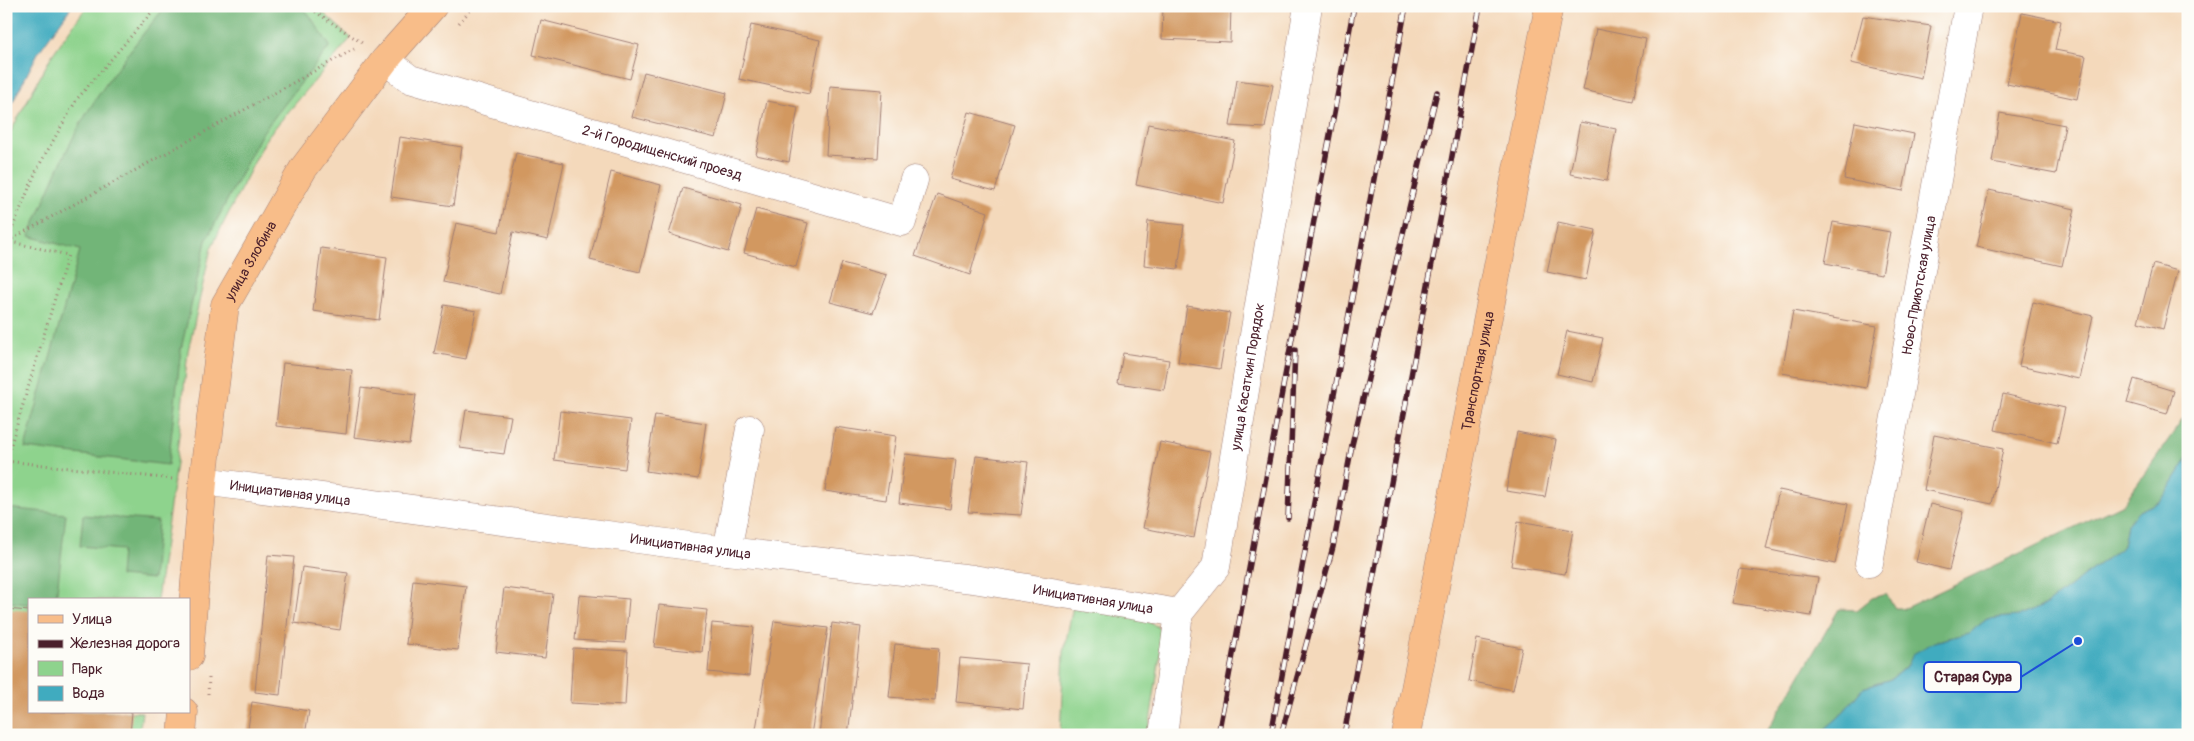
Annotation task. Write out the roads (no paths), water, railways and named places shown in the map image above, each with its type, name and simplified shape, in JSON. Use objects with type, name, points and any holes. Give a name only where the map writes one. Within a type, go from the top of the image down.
[{"type":"main road","name":"улица Злобина","points":[[190,598],[191,480],[225,305],[303,168],[385,60],[433,6]]},
{"type":"main road","name":"Транспортная улица","points":[[1406,735],[1548,6]]},
{"type":"main road","points":[[182,735],[184,714]]},
{"type":"street","name":"улица Касаткин Порядок","points":[[1180,613],[1216,567],[1308,6]]},
{"type":"street","name":"Ново-Приютская улица","points":[[1869,563],[1968,6]]},
{"type":"street","name":"2-й Городищенский проезд","points":[[385,60],[410,79],[902,222],[914,180]]},
{"type":"street","points":[[727,551],[750,429]]},
{"type":"street","name":"Инициативная улица","points":[[191,480],[727,551],[973,579],[1180,613]]},
{"type":"street","points":[[1164,735],[1180,613]]},
{"type":"water","points":[[6,6],[72,6],[38,53],[6,115]]},
{"type":"water","points":[[2188,458],[2188,735],[1818,735],[1839,717],[1863,688],[1891,679],[1908,665],[1913,654],[1934,642],[1969,633],[1987,619],[2019,616],[2046,605],[2123,546],[2127,524],[2139,511],[2161,501]]},
{"type":"railway","points":[[1218,735],[1354,6]]},
{"type":"railway","points":[[1271,735],[1406,6]]},
{"type":"railway","points":[[1344,735],[1480,6]]},
{"type":"railway","points":[[1281,735],[1333,547],[1352,445],[1437,92]]},
{"type":"railway","points":[[1288,518],[1295,350]]},
{"type":"place","name":"Старая Сура","points":[[2078,641]]}]
